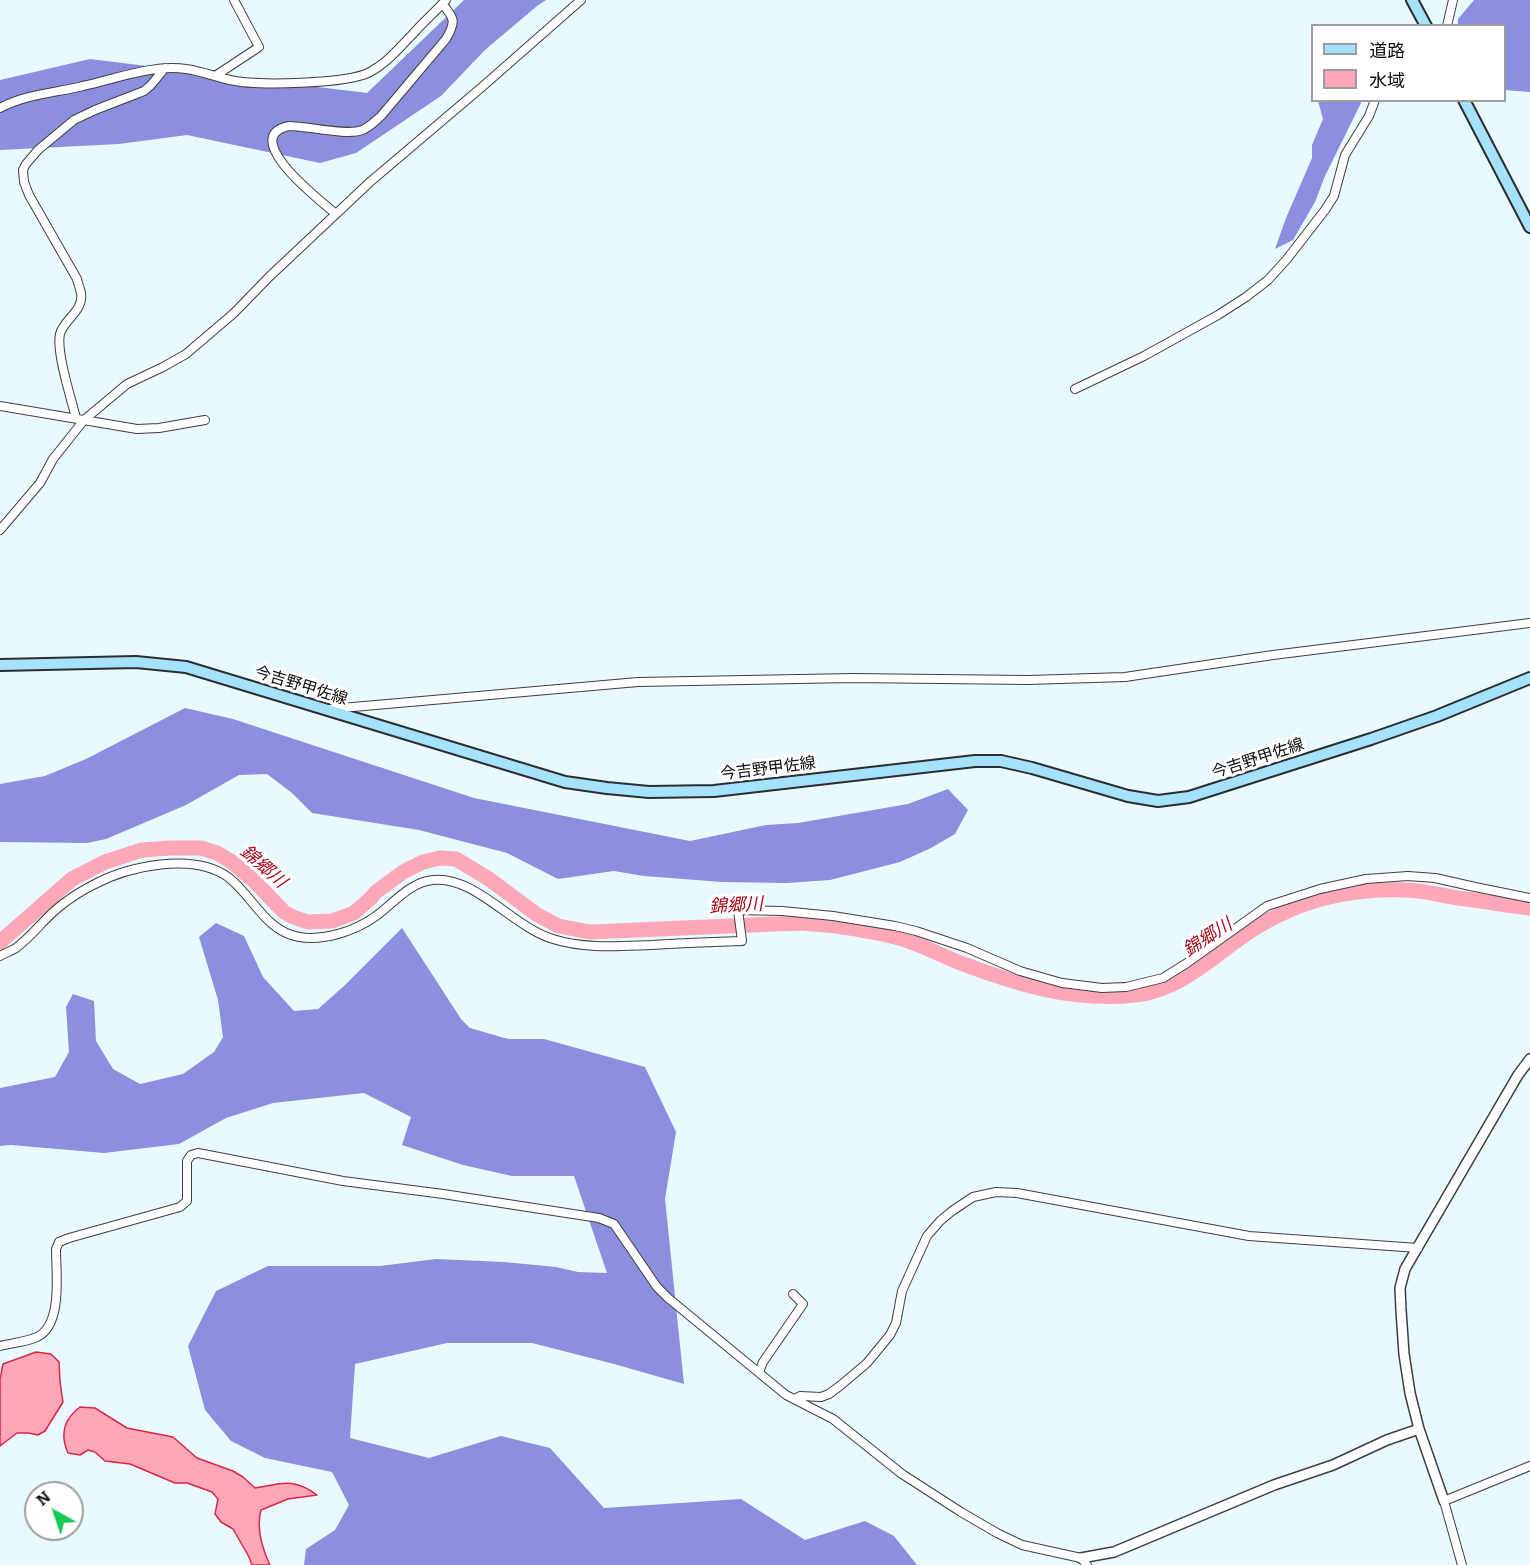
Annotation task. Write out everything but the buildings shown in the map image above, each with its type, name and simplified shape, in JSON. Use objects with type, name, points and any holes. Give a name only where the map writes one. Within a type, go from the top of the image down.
[{"type":"main road","points":[[1412,0],[1425,24]]},
{"type":"main road","points":[[1465,102],[1530,227]]},
{"type":"main road","name":"今吉野甲佐線","points":[[0,665],[136,662],[186,667],[565,782],[607,788],[649,792],[714,791],[964,762],[1001,761],[1128,796],[1158,801],[1189,797],[1371,739],[1437,716],[1530,678]]},
{"type":"street","points":[[215,76],[259,47],[234,0]]},
{"type":"street","points":[[0,530],[40,483],[80,419],[127,384],[186,354],[234,314],[269,277],[370,182],[581,0]]},
{"type":"street","points":[[1447,24],[1453,0]]},
{"type":"street","points":[[0,108],[24,98],[165,68],[185,68],[230,80],[255,82],[305,82],[357,78],[370,72],[396,53],[444,2],[454,22],[451,31],[371,125],[361,131],[351,132],[289,126],[275,134],[272,141],[273,148],[279,160],[301,184],[336,214]]},
{"type":"street","points":[[80,419],[59,352],[60,335],[64,324],[76,311],[81,301],[81,294],[77,279],[29,195],[24,182],[23,170],[38,150],[74,120],[144,91],[165,68]]},
{"type":"street","points":[[1075,389],[1144,356],[1218,315],[1268,280],[1334,196],[1345,155],[1369,116],[1374,102]]},
{"type":"street","points":[[0,406],[137,429],[159,428],[205,420]]},
{"type":"street","points":[[325,709],[638,682],[852,678],[1028,680],[1125,677],[1273,655],[1530,623]]},
{"type":"street","points":[[0,956],[15,948],[59,908],[92,885],[124,872],[163,864],[191,864],[215,870],[228,878],[281,932],[300,937],[324,937],[346,932],[374,917],[417,884],[433,880],[451,881],[470,888],[525,926],[550,939],[566,943],[612,946],[742,941],[738,910],[782,910],[833,916],[916,931],[967,948],[1030,974],[1062,983],[1102,988],[1126,987],[1163,978],[1267,906],[1320,889],[1366,879],[1408,876],[1435,878],[1530,898]]},
{"type":"street","points":[[1462,1565],[1444,1501],[1419,1429],[1410,1393],[1404,1354],[1400,1288],[1405,1269],[1518,1075],[1530,1059]]},
{"type":"street","points":[[0,1346],[37,1337],[51,1324],[56,1310],[56,1249],[59,1242],[180,1207],[187,1201],[187,1161],[191,1155],[198,1153],[343,1181],[443,1194],[609,1221],[614,1224],[657,1287],[668,1298],[786,1395],[833,1419],[902,1474],[997,1533],[1022,1545],[1084,1562],[1419,1429]]},
{"type":"street","points":[[795,1400],[800,1396],[821,1397],[829,1394],[867,1363],[890,1335],[896,1323],[902,1291],[927,1236],[940,1221],[973,1197],[996,1192],[1017,1193],[1250,1236],[1418,1248]]},
{"type":"street","points":[[759,1372],[763,1362],[803,1304],[793,1294]]},
{"type":"street","points":[[1444,1501],[1530,1466]]},
{"type":"shaded area","points":[[464,0],[546,0],[485,50],[441,96],[356,153],[320,163],[187,135],[119,144],[0,150],[0,80],[90,59],[367,93]]},
{"type":"shaded area","points":[[1474,0],[1530,0],[1530,92],[1506,90],[1506,24],[1458,24],[1458,19]]},
{"type":"shaded area","points":[[1318,102],[1362,102],[1325,176],[1315,202],[1293,240],[1275,249],[1312,158],[1312,145],[1323,119]]},
{"type":"shaded area","points":[[185,708],[233,719],[474,798],[690,841],[766,825],[798,823],[908,804],[948,789],[968,810],[955,834],[900,862],[830,880],[787,883],[722,882],[644,876],[614,871],[558,879],[507,853],[419,830],[312,813],[292,793],[267,774],[239,775],[186,805],[106,839],[87,843],[0,842],[0,784],[45,776],[86,759]]},
{"type":"shaded area","points":[[216,923],[244,936],[263,977],[294,1011],[318,1009],[402,928],[461,1019],[470,1028],[508,1039],[544,1039],[645,1067],[676,1132],[665,1199],[684,1384],[532,1343],[447,1343],[355,1364],[350,1438],[429,1458],[501,1436],[550,1448],[604,1508],[741,1499],[805,1540],[865,1521],[894,1536],[917,1565],[304,1565],[306,1549],[335,1530],[349,1505],[332,1472],[265,1458],[231,1441],[205,1410],[188,1346],[216,1291],[268,1266],[380,1266],[436,1259],[504,1262],[556,1267],[578,1272],[607,1273],[574,1176],[512,1176],[463,1165],[402,1145],[411,1117],[364,1093],[273,1103],[226,1118],[179,1144],[104,1153],[0,1146],[0,1088],[55,1077],[69,1052],[66,1007],[73,994],[94,1001],[96,1041],[113,1069],[140,1084],[183,1074],[214,1052],[223,1037],[218,1000],[199,937]]},
{"type":"water","points":[[36,1352],[51,1354],[59,1362],[63,1402],[45,1431],[38,1435],[17,1433],[0,1446],[0,1379],[3,1364]]},
{"type":"water","points":[[80,1407],[95,1408],[127,1428],[173,1437],[197,1458],[233,1471],[255,1488],[287,1483],[309,1489],[317,1495],[288,1499],[261,1510],[259,1524],[261,1538],[270,1565],[252,1565],[233,1529],[221,1522],[215,1514],[218,1499],[212,1492],[187,1483],[175,1483],[130,1464],[105,1461],[95,1452],[88,1450],[80,1455],[68,1453],[64,1440],[65,1428],[70,1417]]},
{"type":"waterway","name":"錦郷川","points":[[0,942],[72,879],[105,862],[142,850],[170,848],[201,848],[217,853],[232,862],[253,880],[284,912],[308,922],[332,921],[354,913],[376,892],[403,872],[423,862],[440,858],[456,859],[489,879],[536,914],[558,926],[590,932],[800,923],[839,927],[903,939],[958,962],[1023,984],[1089,996],[1135,995],[1153,992],[1186,977],[1245,935],[1277,916],[1311,902],[1348,893],[1411,890],[1530,908]]}]
